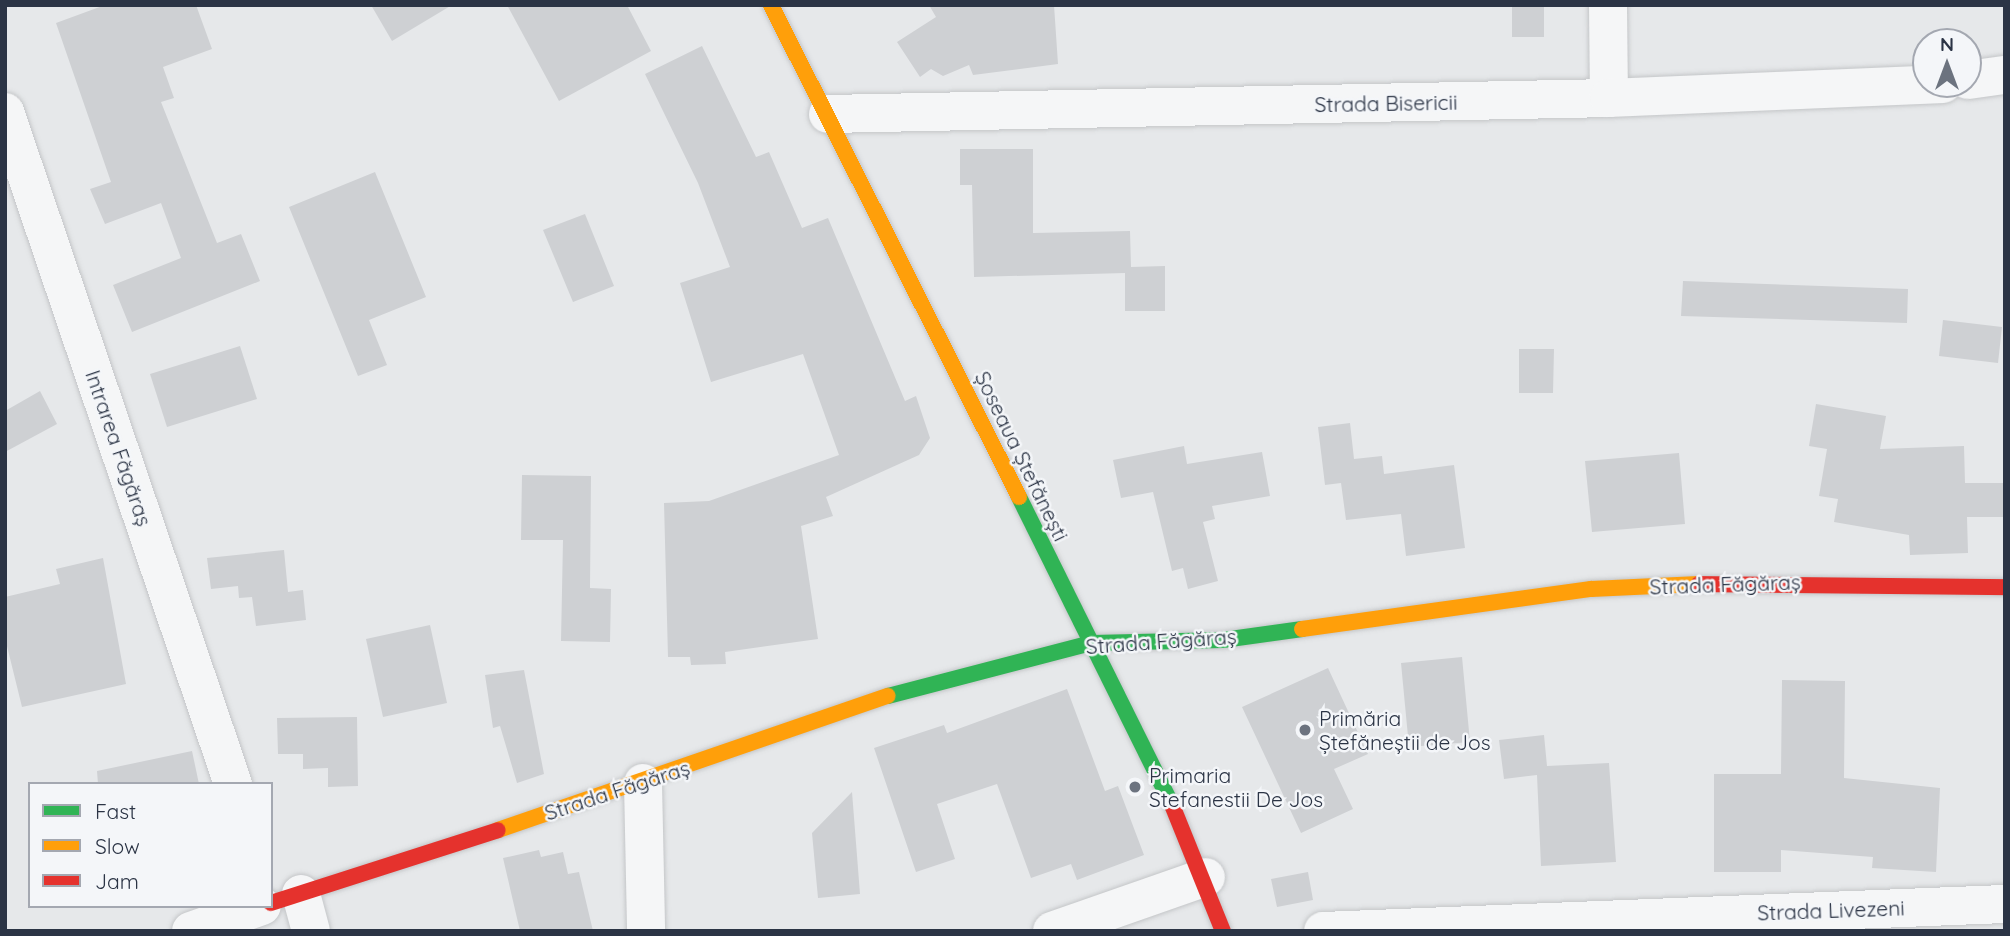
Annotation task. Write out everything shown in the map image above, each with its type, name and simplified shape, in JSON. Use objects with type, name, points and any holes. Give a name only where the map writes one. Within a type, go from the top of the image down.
[{"type":"street","name":"Șoseaua Ștefănești","points":[[771,5],[1092,643],[1206,877],[1223,931]]},
{"type":"street","points":[[1608,5],[1609,98]]},
{"type":"street","points":[[1982,78],[2005,75]]},
{"type":"street","name":"Strada Bisericii","points":[[828,114],[1609,98],[1912,85]]},
{"type":"street","name":"Intrarea Făgăraș","points":[[5,112],[232,782]]},
{"type":"street","name":"Strada Făgăraș","points":[[276,901],[643,783],[917,686],[1092,643],[1223,640],[1591,589],[1780,581],[2005,587]]},
{"type":"street","points":[[643,783],[646,931]]},
{"type":"street","points":[[1052,931],[1206,877]]},
{"type":"street","points":[[276,901],[311,931]]},
{"type":"street","name":"Strada Livezeni","points":[[1323,931],[2005,904]]},
{"type":"street","name":"Strada Făgăraș","points":[[191,931],[256,908]]},
{"type":"building","points":[[105,5],[196,5],[212,49],[163,67],[174,98],[161,102],[217,243],[241,234],[260,281],[132,332],[113,285],[181,258],[161,203],[105,224],[90,189],[111,182],[56,23]]},
{"type":"building","points":[[371,5],[452,5],[392,41]]},
{"type":"building","points":[[507,5],[627,5],[651,51],[559,101]]},
{"type":"building","points":[[929,5],[1054,5],[1058,64],[973,75],[969,65],[943,76],[931,69],[920,77],[897,42],[936,17]]},
{"type":"building","points":[[1512,5],[1544,5],[1544,37],[1512,37]]},
{"type":"building","points":[[702,46],[756,157],[769,152],[802,228],[828,218],[905,401],[916,396],[930,438],[919,455],[826,497],[833,516],[801,526],[818,639],[725,652],[726,664],[691,665],[690,657],[668,657],[664,503],[709,501],[839,455],[803,354],[711,382],[680,283],[730,267],[698,183],[645,74]]},
{"type":"building","points":[[960,149],[1033,149],[1033,233],[1130,231],[1131,267],[1165,266],[1165,311],[1125,311],[1125,273],[974,277],[972,185],[960,185]]},
{"type":"building","points":[[375,172],[426,297],[369,320],[387,365],[358,376],[289,207]]},
{"type":"building","points":[[585,214],[614,286],[573,302],[543,230]]},
{"type":"building","points":[[1683,281],[1908,289],[1907,323],[1681,316]]},
{"type":"building","points":[[1943,320],[2002,327],[1998,363],[1939,356]]},
{"type":"building","points":[[240,346],[257,399],[167,427],[150,374]]},
{"type":"building","points":[[1519,349],[1554,349],[1553,393],[1519,393]]},
{"type":"building","points":[[40,391],[57,424],[5,452],[5,411]]},
{"type":"building","points":[[1816,404],[1886,416],[1880,449],[1964,446],[1965,483],[2005,483],[2005,517],[1967,517],[1968,553],[1910,555],[1909,535],[1834,522],[1838,499],[1819,496],[1827,449],[1809,446]]},
{"type":"building","points":[[1350,423],[1354,459],[1382,456],[1384,474],[1454,465],[1465,548],[1406,556],[1401,514],[1346,520],[1341,483],[1325,485],[1318,427]]},
{"type":"building","points":[[1184,446],[1187,464],[1262,452],[1270,496],[1212,506],[1215,519],[1203,522],[1218,581],[1188,589],[1183,568],[1172,571],[1153,492],[1121,498],[1113,460]]},
{"type":"building","points":[[1679,453],[1685,524],[1592,532],[1585,461]]},
{"type":"building","points":[[522,475],[591,476],[590,588],[611,589],[610,642],[561,641],[563,540],[521,540]]},
{"type":"building","points":[[284,550],[288,592],[303,590],[306,620],[256,626],[252,597],[239,598],[238,586],[211,589],[207,558]]},
{"type":"building","points":[[103,558],[126,684],[22,707],[5,638],[5,597],[60,584],[56,569]]},
{"type":"building","points":[[430,625],[447,703],[383,717],[366,639]]},
{"type":"building","points":[[1462,657],[1470,742],[1409,747],[1401,663]]},
{"type":"building","name":"Primăria Ștefăneștii de Jos","points":[[1328,668],[1368,754],[1334,769],[1353,809],[1301,833],[1242,707]]},
{"type":"building","points":[[524,670],[544,774],[517,783],[500,726],[493,728],[485,675]]},
{"type":"building","points":[[1782,680],[1845,681],[1844,778],[1940,788],[1936,872],[1872,868],[1873,857],[1781,850],[1781,872],[1714,872],[1714,774],[1781,774]]},
{"type":"building","points":[[1067,689],[1105,791],[1118,786],[1144,855],[1077,880],[1071,864],[1031,878],[997,784],[937,804],[955,859],[916,872],[874,748],[944,725],[947,733]]},
{"type":"building","points":[[357,717],[358,786],[328,787],[328,768],[303,769],[303,754],[278,754],[277,718]]},
{"type":"building","points":[[1544,735],[1547,766],[1609,763],[1616,862],[1541,866],[1537,775],[1504,779],[1499,740]]},
{"type":"building","points":[[192,751],[199,782],[98,782],[97,771]]},
{"type":"building","points":[[852,792],[860,894],[818,898],[812,833]]},
{"type":"building","points":[[539,850],[541,857],[563,852],[568,874],[579,872],[593,931],[520,931],[503,858]]},
{"type":"building","points":[[1308,872],[1313,900],[1277,907],[1271,879]]},
{"type":"traffic: fast","points":[[1019,497],[1172,805]]},
{"type":"traffic: fast","points":[[888,696],[1092,643],[1223,640],[1302,629]]},
{"type":"traffic: slow","points":[[771,5],[1019,497]]},
{"type":"traffic: slow","points":[[1302,629],[1591,589],[1699,584]]},
{"type":"traffic: slow","points":[[498,830],[888,696]]},
{"type":"traffic: jam","points":[[1699,584],[2005,587]]},
{"type":"traffic: jam","points":[[1172,805],[1223,931]]},
{"type":"traffic: jam","points":[[273,902],[498,830]]},
{"type":"place","name":"Primăria Ștefăneștii de Jos","points":[[1305,730]]},
{"type":"place","name":"Primaria Stefanestii De Jos","points":[[1135,787]]}]
